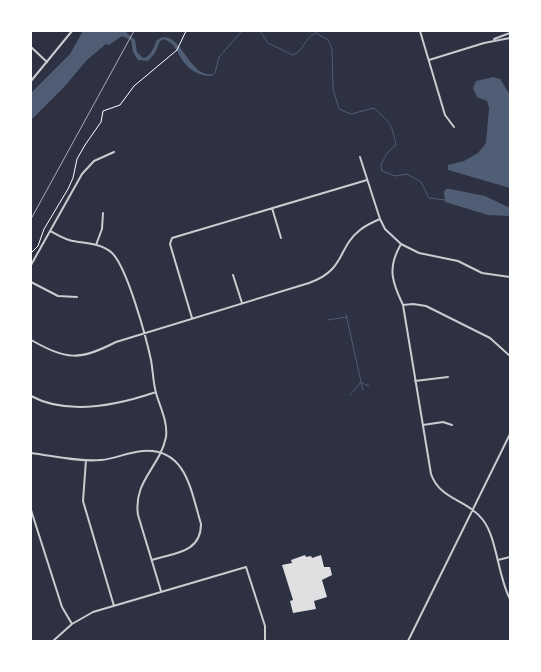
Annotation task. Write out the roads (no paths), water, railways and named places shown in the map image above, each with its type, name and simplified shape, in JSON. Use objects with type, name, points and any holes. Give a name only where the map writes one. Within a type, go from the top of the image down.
[{"type":"street","points":[[31,82],[72,31]]},
{"type":"street","points":[[420,31],[445,116],[454,127]]},
{"type":"street","points":[[429,60],[493,40],[510,33]]},
{"type":"street","points":[[493,40],[510,38]]},
{"type":"street","points":[[31,47],[47,62]]},
{"type":"street","points":[[31,265],[82,174],[94,161],[104,155],[114,152]]},
{"type":"street","points":[[360,157],[380,219],[385,229],[401,244],[419,253],[458,261],[482,273],[510,278]]},
{"type":"street","points":[[192,318],[170,240],[172,238],[367,180]]},
{"type":"street","points":[[272,208],[281,238]]},
{"type":"street","points":[[96,245],[102,229],[102,214]]},
{"type":"street","points":[[31,340],[59,354],[78,356],[97,352],[116,342],[143,333],[309,283],[326,275],[340,261],[352,238],[360,230],[380,219]]},
{"type":"street","points":[[50,231],[67,240],[96,245],[112,252],[123,269],[143,333],[151,361],[156,392],[166,425],[166,435],[160,453],[140,486],[136,504],[161,591]]},
{"type":"street","points":[[401,244],[394,256],[392,268],[394,287],[403,305],[430,474],[437,487],[473,509],[484,521],[510,599]]},
{"type":"street","points":[[233,275],[242,303]]},
{"type":"street","points":[[31,282],[58,296],[77,298]]},
{"type":"street","points":[[403,305],[413,304],[426,306],[490,338],[510,356]]},
{"type":"street","points":[[415,381],[448,377]]},
{"type":"street","points":[[31,396],[57,405],[78,406],[117,402],[156,392]]},
{"type":"street","points":[[423,425],[443,422],[452,425]]},
{"type":"street","points":[[408,641],[510,434]]},
{"type":"street","points":[[31,453],[86,460],[111,459],[144,451],[160,453],[174,460],[186,475],[201,524],[201,533],[199,539],[189,548],[152,560]]},
{"type":"street","points":[[86,460],[83,501],[114,606]]},
{"type":"street","points":[[31,510],[62,607],[72,624]]},
{"type":"street","points":[[498,560],[510,557]]},
{"type":"street","points":[[53,641],[72,624],[93,612],[246,567],[265,626],[266,641]]},
{"type":"water","points":[[83,31],[125,31],[135,40],[137,52],[143,58],[151,52],[156,41],[164,37],[171,39],[196,68],[203,73],[211,74],[212,76],[203,75],[190,69],[173,45],[164,39],[160,41],[155,53],[148,61],[138,60],[133,52],[131,40],[122,36],[109,45],[106,44],[87,60],[64,87],[31,120],[31,93],[70,54]]},
{"type":"water","points":[[493,77],[500,79],[510,95],[510,188],[448,170],[448,165],[464,161],[478,153],[486,143],[489,108],[487,101],[477,97],[473,88],[476,81]]},
{"type":"water","points":[[446,189],[485,196],[510,208],[510,216],[488,215],[445,202],[444,192]]},
{"type":"waterway","points":[[211,75],[215,73],[219,57],[242,31]]},
{"type":"waterway","points":[[260,31],[268,43],[293,55],[300,51],[309,38],[316,33],[328,40],[332,49],[333,89],[339,109],[351,114],[374,108],[390,124],[396,145],[387,153],[381,165],[382,171],[395,176],[407,174],[421,182],[429,198],[445,200]]},
{"type":"waterway","points":[[346,314],[361,382],[350,395]]},
{"type":"waterway","points":[[328,320],[347,317]]},
{"type":"waterway","points":[[361,383],[363,390]]},
{"type":"waterway","points":[[362,383],[369,386]]},
{"type":"railway","points":[[31,219],[134,31]]}]
